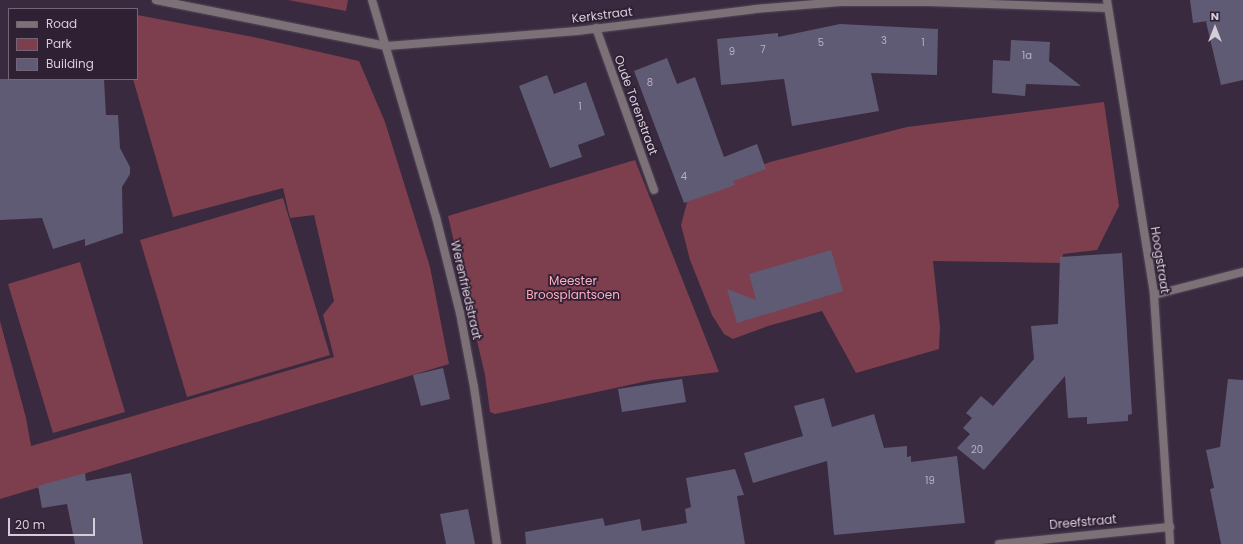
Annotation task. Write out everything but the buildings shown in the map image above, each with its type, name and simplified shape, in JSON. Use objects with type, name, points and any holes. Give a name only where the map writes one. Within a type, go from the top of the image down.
[{"type":"street","name":"Kerkstraat","points":[[156,0],[387,46],[596,28],[755,9],[840,2],[1107,4]]},
{"type":"street","name":"Werenfriedstraat","points":[[372,0],[387,46],[436,217],[460,312],[474,387],[497,544]]},
{"type":"street","name":"Hoogstraat","points":[[1107,4],[1154,295],[1170,544]]},
{"type":"street","name":"Oude Torenstraat","points":[[596,28],[654,190]]},
{"type":"street","points":[[1154,295],[1243,272]]},
{"type":"street","name":"Dreefstraat","points":[[999,544],[1170,527]]},
{"type":"green space","points":[[288,0],[348,0],[346,11]]},
{"type":"green space","points":[[138,15],[258,38],[359,61],[385,122],[430,267],[449,364],[0,499],[0,321],[26,418],[31,446],[334,357],[323,315],[334,301],[314,215],[290,218],[283,188],[173,217],[133,80],[138,80]]},
{"type":"green space","points":[[1104,102],[1119,206],[1097,250],[1063,254],[1062,263],[933,261],[940,327],[939,349],[856,373],[822,311],[768,326],[733,339],[724,334],[712,315],[690,260],[681,225],[689,195],[770,162],[907,127]]},
{"type":"green space","name":"Meester Broosplantsoen","points":[[635,160],[719,372],[652,380],[495,414],[490,412],[485,375],[448,216]]},
{"type":"green space","points":[[283,198],[330,355],[187,397],[140,240]]},
{"type":"green space","points":[[80,262],[125,412],[53,433],[8,284]]}]
